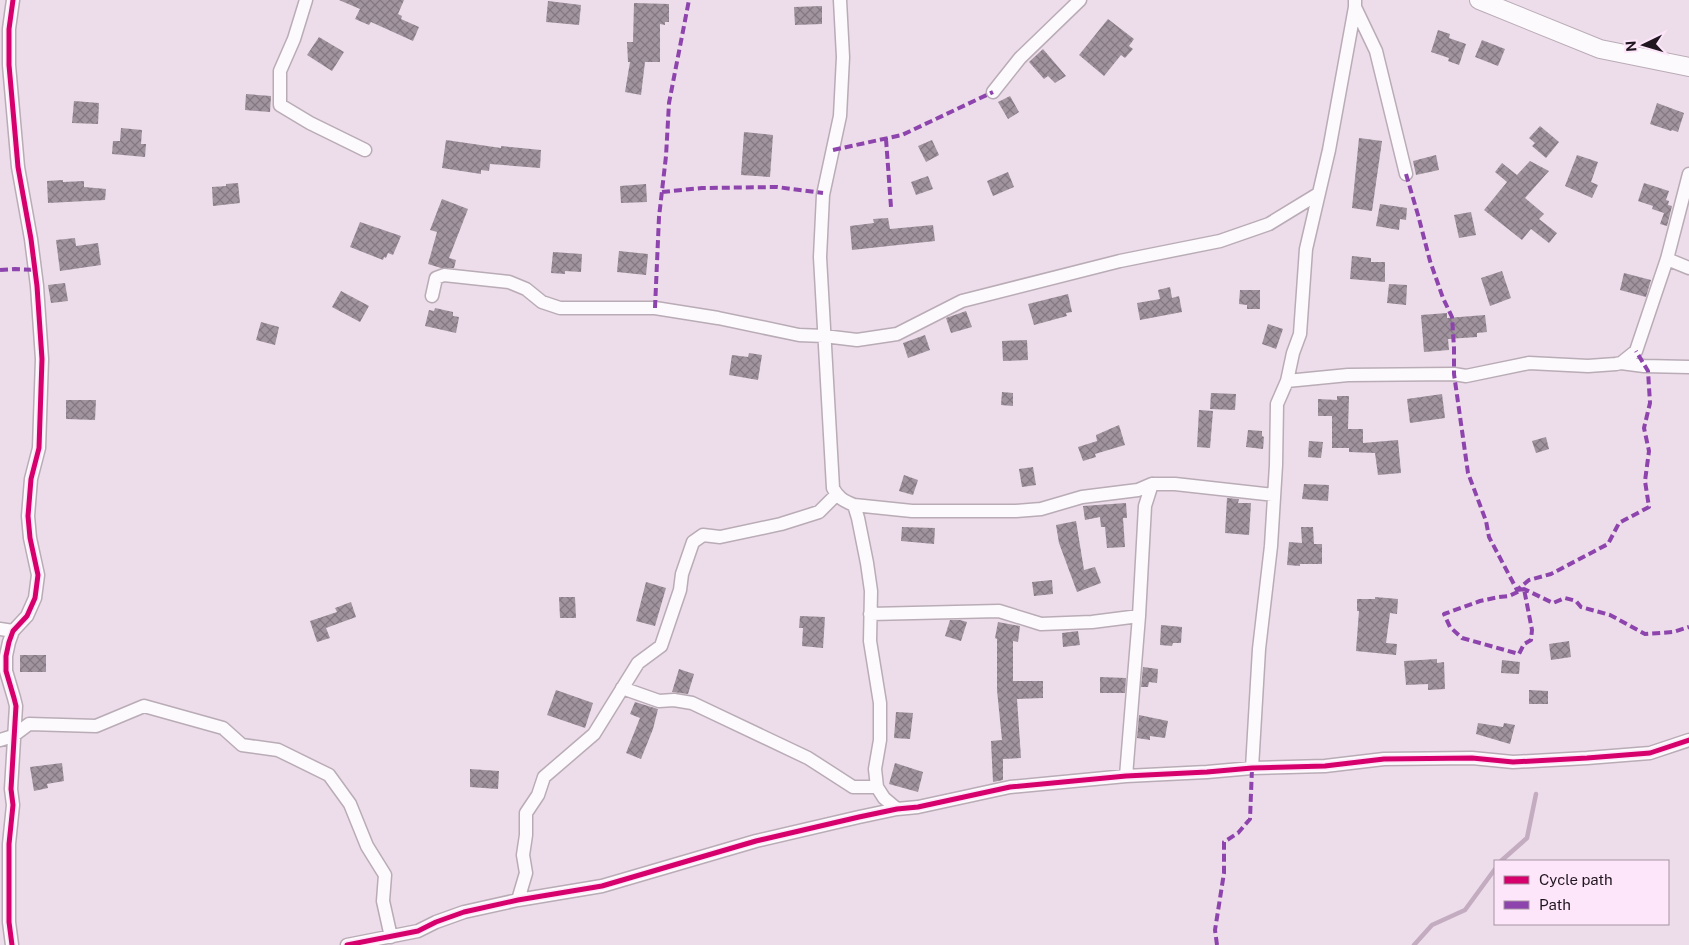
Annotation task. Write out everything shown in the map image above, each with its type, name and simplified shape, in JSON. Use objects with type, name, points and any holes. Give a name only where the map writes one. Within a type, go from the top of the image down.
[{"type":"street","points":[[12,945],[9,922],[9,844],[13,805],[11,789],[16,706],[6,670],[6,656],[14,631],[26,616],[35,598],[38,575],[30,538],[28,516],[31,479],[39,448],[42,359],[36,278],[18,168],[9,65],[9,29],[13,0]]},
{"type":"street","points":[[306,0],[294,39],[280,71],[280,105],[310,124],[365,150]]},
{"type":"street","points":[[840,0],[843,57],[840,116],[827,171],[821,214],[820,256],[833,488],[836,495],[854,505],[912,511],[1041,510],[1082,496],[1138,490],[1152,484],[1175,484],[1274,495]]},
{"type":"street","points":[[993,92],[1020,58],[1080,0]]},
{"type":"street","points":[[1479,0],[1600,49],[1689,68]]},
{"type":"street","points":[[1355,3],[1376,51],[1406,174]]},
{"type":"street","points":[[1252,768],[1259,649],[1271,546],[1277,404],[1287,380],[1293,353],[1300,334],[1306,249],[1329,150],[1355,3]]},
{"type":"street","points":[[1621,363],[1636,351],[1668,259],[1689,174]]},
{"type":"street","points":[[432,296],[436,278],[444,275],[509,282],[526,289],[542,302],[560,308],[655,308],[718,318],[799,335],[857,340],[897,334],[962,300],[1120,261],[1220,241],[1270,224],[1318,194]]},
{"type":"street","points":[[1668,259],[1689,268]]},
{"type":"street","points":[[1287,380],[1348,375],[1454,374],[1466,376],[1529,363],[1588,366],[1621,363],[1644,366],[1689,367]]},
{"type":"street","points":[[1126,776],[1139,616],[1145,506],[1152,484]]},
{"type":"street","points":[[518,900],[526,874],[523,854],[526,834],[526,812],[538,795],[544,777],[594,734],[638,663],[661,646],[680,590],[682,574],[693,542],[703,535],[720,537],[781,524],[819,512],[836,495]]},
{"type":"street","points":[[854,505],[867,563],[871,591],[870,641],[880,703],[880,740],[875,768],[877,786],[884,798],[897,809]]},
{"type":"street","points":[[870,614],[999,612],[1040,624],[1092,622],[1139,616]]},
{"type":"street","points":[[0,629],[14,631]]},
{"type":"street","points":[[622,688],[659,701],[674,700],[692,703],[808,758],[853,787],[877,786]]},
{"type":"street","points":[[0,740],[13,736],[29,724],[96,726],[144,706],[223,728],[242,745],[278,750],[329,775],[350,804],[367,846],[385,876],[383,902],[391,937]]},
{"type":"street","points":[[347,945],[418,931],[464,912],[518,900],[602,886],[756,841],[1010,786],[1252,768],[1325,766],[1384,759],[1472,758],[1513,762],[1587,758],[1650,753],[1689,740]]},
{"type":"building","points":[[339,0],[404,0],[398,14],[402,16],[401,19],[419,27],[413,41],[371,22],[369,25],[355,19],[360,9]]},
{"type":"building","points":[[548,1],[581,5],[579,25],[546,22]]},
{"type":"building","points":[[634,3],[669,4],[669,22],[665,22],[665,25],[660,24],[660,62],[645,62],[641,95],[625,92],[630,62],[628,62],[627,42],[633,42]]},
{"type":"building","points":[[822,6],[822,24],[795,25],[794,7]]},
{"type":"building","points":[[1108,19],[1134,39],[1129,46],[1133,49],[1125,58],[1121,55],[1104,76],[1079,55]]},
{"type":"building","points":[[1438,30],[1450,34],[1449,38],[1466,44],[1459,65],[1448,61],[1449,58],[1431,52]]},
{"type":"building","points":[[319,37],[344,52],[332,71],[307,55]]},
{"type":"building","points":[[1482,40],[1505,49],[1498,66],[1475,57]]},
{"type":"building","points":[[1043,49],[1066,76],[1055,83],[1048,76],[1044,79],[1029,62]]},
{"type":"building","points":[[246,94],[271,96],[270,112],[245,110]]},
{"type":"building","points":[[1010,96],[1019,112],[1008,119],[998,102]]},
{"type":"building","points":[[74,101],[99,103],[98,124],[72,123]]},
{"type":"building","points":[[1657,103],[1684,113],[1678,132],[1650,124]]},
{"type":"building","points":[[1540,126],[1559,142],[1546,158],[1532,146],[1535,143],[1529,138]]},
{"type":"building","points":[[121,128],[142,130],[141,144],[146,144],[145,157],[112,154],[113,141],[120,141]]},
{"type":"building","points":[[744,132],[773,135],[770,177],[741,175]]},
{"type":"building","points":[[1359,138],[1382,141],[1372,211],[1352,208]]},
{"type":"building","points":[[446,140],[501,148],[501,146],[541,150],[540,168],[490,164],[489,171],[481,170],[481,174],[442,168]]},
{"type":"building","points":[[932,140],[939,155],[926,162],[918,146]]},
{"type":"building","points":[[1436,155],[1439,170],[1416,175],[1413,161]]},
{"type":"building","points":[[1577,155],[1598,162],[1591,182],[1598,185],[1592,198],[1565,186]]},
{"type":"building","points":[[1530,161],[1549,171],[1525,198],[1544,214],[1539,219],[1557,233],[1549,243],[1531,229],[1522,240],[1484,210],[1507,182],[1495,172],[1502,163],[1517,175]]},
{"type":"building","points":[[1008,172],[1014,187],[993,196],[987,181]]},
{"type":"building","points":[[928,176],[933,189],[916,195],[911,182]]},
{"type":"building","points":[[63,180],[63,182],[84,181],[84,187],[106,189],[105,200],[48,203],[47,181]]},
{"type":"building","points":[[238,183],[240,203],[213,206],[212,187]]},
{"type":"building","points":[[1644,183],[1669,191],[1666,200],[1669,201],[1668,205],[1672,206],[1667,226],[1660,224],[1664,213],[1652,209],[1653,206],[1638,201]]},
{"type":"building","points":[[646,184],[647,202],[621,203],[620,186]]},
{"type":"building","points":[[442,199],[468,209],[449,258],[456,260],[454,268],[441,268],[428,264],[437,232],[430,230]]},
{"type":"building","points":[[1380,204],[1407,208],[1406,220],[1400,219],[1399,230],[1376,226]]},
{"type":"building","points":[[1471,212],[1476,235],[1459,238],[1454,215]]},
{"type":"building","points":[[888,218],[890,229],[933,225],[935,241],[852,250],[850,226],[874,223],[873,219]]},
{"type":"building","points":[[360,222],[401,236],[393,255],[388,253],[383,260],[350,247]]},
{"type":"building","points":[[75,238],[76,246],[98,243],[101,265],[60,271],[56,240]]},
{"type":"building","points":[[619,251],[648,254],[646,275],[617,272]]},
{"type":"building","points":[[553,252],[582,254],[581,272],[565,271],[565,274],[551,273]]},
{"type":"building","points":[[1352,256],[1371,258],[1371,262],[1385,262],[1385,282],[1350,279]]},
{"type":"building","points":[[1502,271],[1511,298],[1490,306],[1481,278]]},
{"type":"building","points":[[1624,273],[1651,280],[1646,297],[1620,290]]},
{"type":"building","points":[[65,283],[68,301],[51,303],[48,285]]},
{"type":"building","points":[[1389,284],[1407,285],[1406,305],[1387,303]]},
{"type":"building","points":[[1170,287],[1172,298],[1179,296],[1182,312],[1140,320],[1137,303],[1160,299],[1158,290]]},
{"type":"building","points":[[1240,290],[1260,290],[1260,309],[1247,309],[1247,305],[1239,304]]},
{"type":"building","points":[[341,291],[369,306],[360,322],[332,307]]},
{"type":"building","points":[[1068,294],[1072,312],[1066,313],[1067,316],[1034,325],[1028,304]]},
{"type":"building","points":[[435,308],[453,312],[453,316],[459,317],[456,333],[425,326],[429,310],[434,311]]},
{"type":"building","points":[[966,311],[972,327],[951,333],[946,318]]},
{"type":"building","points":[[1447,313],[1447,318],[1485,315],[1487,332],[1477,333],[1477,337],[1448,339],[1449,350],[1424,352],[1421,315]]},
{"type":"building","points":[[261,322],[279,327],[275,345],[256,340]]},
{"type":"building","points":[[1268,324],[1283,329],[1276,349],[1262,344]]},
{"type":"building","points":[[925,335],[930,350],[908,358],[903,343]]},
{"type":"building","points":[[1027,340],[1028,360],[1003,361],[1002,341]]},
{"type":"building","points":[[749,353],[762,355],[758,380],[729,375],[732,355],[748,357]]},
{"type":"building","points":[[1002,392],[1013,393],[1013,406],[1001,405]]},
{"type":"building","points":[[1211,393],[1236,394],[1235,410],[1210,409]]},
{"type":"building","points":[[1442,394],[1445,418],[1410,423],[1407,399]]},
{"type":"building","points":[[1337,396],[1349,396],[1348,429],[1363,429],[1363,443],[1398,440],[1401,473],[1378,475],[1375,453],[1349,452],[1349,448],[1332,448],[1332,416],[1318,416],[1318,399],[1337,400]]},
{"type":"building","points":[[66,400],[96,400],[95,420],[66,419]]},
{"type":"building","points":[[1199,410],[1213,411],[1210,448],[1197,447]]},
{"type":"building","points":[[1119,425],[1125,445],[1095,454],[1096,457],[1083,461],[1078,447],[1097,441],[1096,435]]},
{"type":"building","points":[[1248,430],[1262,431],[1262,436],[1264,437],[1263,449],[1246,447]]},
{"type":"building","points":[[1546,437],[1549,449],[1536,453],[1532,441]]},
{"type":"building","points":[[1309,441],[1323,442],[1321,458],[1308,457]]},
{"type":"building","points":[[1033,467],[1036,485],[1022,487],[1019,469]]},
{"type":"building","points":[[904,475],[918,480],[913,495],[899,491]]},
{"type":"building","points":[[1304,484],[1329,485],[1328,501],[1302,499]]},
{"type":"building","points":[[1227,498],[1239,499],[1238,503],[1251,503],[1249,535],[1225,533]]},
{"type":"building","points":[[1126,503],[1127,518],[1123,518],[1125,547],[1107,548],[1105,527],[1101,527],[1100,517],[1085,520],[1083,506]]},
{"type":"building","points":[[1076,521],[1084,570],[1095,567],[1101,583],[1077,592],[1059,543],[1056,525]]},
{"type":"building","points":[[902,527],[935,528],[934,544],[901,541]]},
{"type":"building","points":[[1301,527],[1313,527],[1314,544],[1322,544],[1322,564],[1287,565],[1289,542],[1302,543]]},
{"type":"building","points":[[1052,580],[1053,594],[1034,596],[1032,582]]},
{"type":"building","points":[[646,582],[666,588],[655,626],[636,621]]},
{"type":"building","points":[[559,597],[575,597],[576,618],[560,618]]},
{"type":"building","points":[[1375,597],[1398,599],[1397,614],[1390,613],[1386,643],[1397,644],[1396,655],[1356,651],[1359,611],[1357,611],[1357,599],[1375,599]]},
{"type":"building","points":[[351,602],[356,617],[326,628],[330,638],[317,642],[310,621],[337,612],[335,608]]},
{"type":"building","points":[[800,616],[825,617],[823,648],[802,646],[803,628],[799,628]]},
{"type":"building","points":[[950,620],[967,622],[961,641],[945,636]]},
{"type":"building","points":[[998,622],[1020,626],[1018,642],[1013,641],[1013,681],[1043,681],[1043,698],[1017,699],[1021,758],[1003,759],[1003,780],[993,782],[991,741],[1002,740],[997,690],[997,639],[995,638]]},
{"type":"building","points":[[1161,625],[1182,627],[1181,643],[1173,643],[1172,646],[1160,645]]},
{"type":"building","points":[[1078,631],[1080,645],[1063,647],[1062,633]]},
{"type":"building","points":[[1569,641],[1571,657],[1551,660],[1549,644]]},
{"type":"building","points":[[20,655],[46,655],[46,672],[20,672]]},
{"type":"building","points":[[1437,659],[1437,663],[1444,662],[1445,689],[1428,690],[1428,684],[1406,685],[1404,661]]},
{"type":"building","points":[[1502,660],[1520,662],[1519,674],[1501,673]]},
{"type":"building","points":[[1143,667],[1158,669],[1157,683],[1149,682],[1148,687],[1141,687]]},
{"type":"building","points":[[679,669],[694,674],[688,694],[672,692]]},
{"type":"building","points":[[1100,677],[1126,678],[1125,693],[1100,693]]},
{"type":"building","points":[[556,690],[593,703],[585,728],[547,715]]},
{"type":"building","points":[[1529,690],[1548,691],[1548,704],[1529,704]]},
{"type":"building","points":[[635,702],[658,709],[653,729],[641,759],[626,753],[640,718],[630,714]]},
{"type":"building","points":[[896,712],[913,713],[910,739],[894,738]]},
{"type":"building","points":[[1139,715],[1168,721],[1165,738],[1150,736],[1150,740],[1137,738]]},
{"type":"building","points":[[1478,723],[1503,727],[1504,723],[1515,725],[1510,744],[1476,734]]},
{"type":"building","points":[[62,763],[64,781],[47,784],[48,788],[34,791],[30,767]]},
{"type":"building","points":[[895,763],[923,772],[918,792],[889,784]]},
{"type":"building","points":[[470,769],[499,771],[498,789],[470,787]]},
{"type":"waterway","points":[[1502,860],[1527,838],[1536,794]]},
{"type":"waterway","points":[[1414,945],[1432,925],[1465,910],[1494,870]]},
{"type":"marked path","points":[[655,308],[659,217],[666,156],[669,103],[689,0]]},
{"type":"marked path","points":[[833,150],[902,135],[993,92]]},
{"type":"marked path","points":[[886,139],[891,207]]},
{"type":"marked path","points":[[1406,174],[1430,261],[1452,317],[1454,374],[1468,473],[1486,521],[1489,537],[1517,590],[1529,580],[1551,574],[1608,544],[1619,523],[1649,507],[1645,481],[1649,451],[1644,428],[1650,403],[1648,371],[1636,351]]},
{"type":"marked path","points":[[662,192],[702,188],[777,187],[823,193]]},
{"type":"marked path","points":[[0,270],[35,270]]},
{"type":"marked path","points":[[1516,588],[1517,590],[1524,589],[1532,630],[1531,640],[1524,644],[1519,654],[1462,638],[1450,627],[1444,614],[1480,601],[1509,596],[1524,589],[1553,603],[1565,598],[1576,601],[1581,607],[1610,615],[1645,634],[1673,632],[1689,627]]},
{"type":"marked path","points":[[1217,945],[1215,930],[1224,873],[1224,842],[1238,833],[1250,819],[1252,768]]},
{"type":"cycle path","points":[[12,945],[9,922],[9,844],[13,805],[11,789],[16,706],[6,671],[6,656],[13,631],[27,616],[35,598],[38,575],[30,538],[28,516],[31,479],[39,448],[42,359],[37,286],[18,167],[9,65],[9,29],[13,0]]},
{"type":"cycle path","points":[[347,945],[418,931],[464,912],[518,900],[602,886],[756,841],[859,817],[897,809],[918,807],[1010,787],[1126,776],[1252,768],[1325,766],[1384,759],[1472,758],[1513,762],[1587,758],[1650,753],[1689,740]]}]
